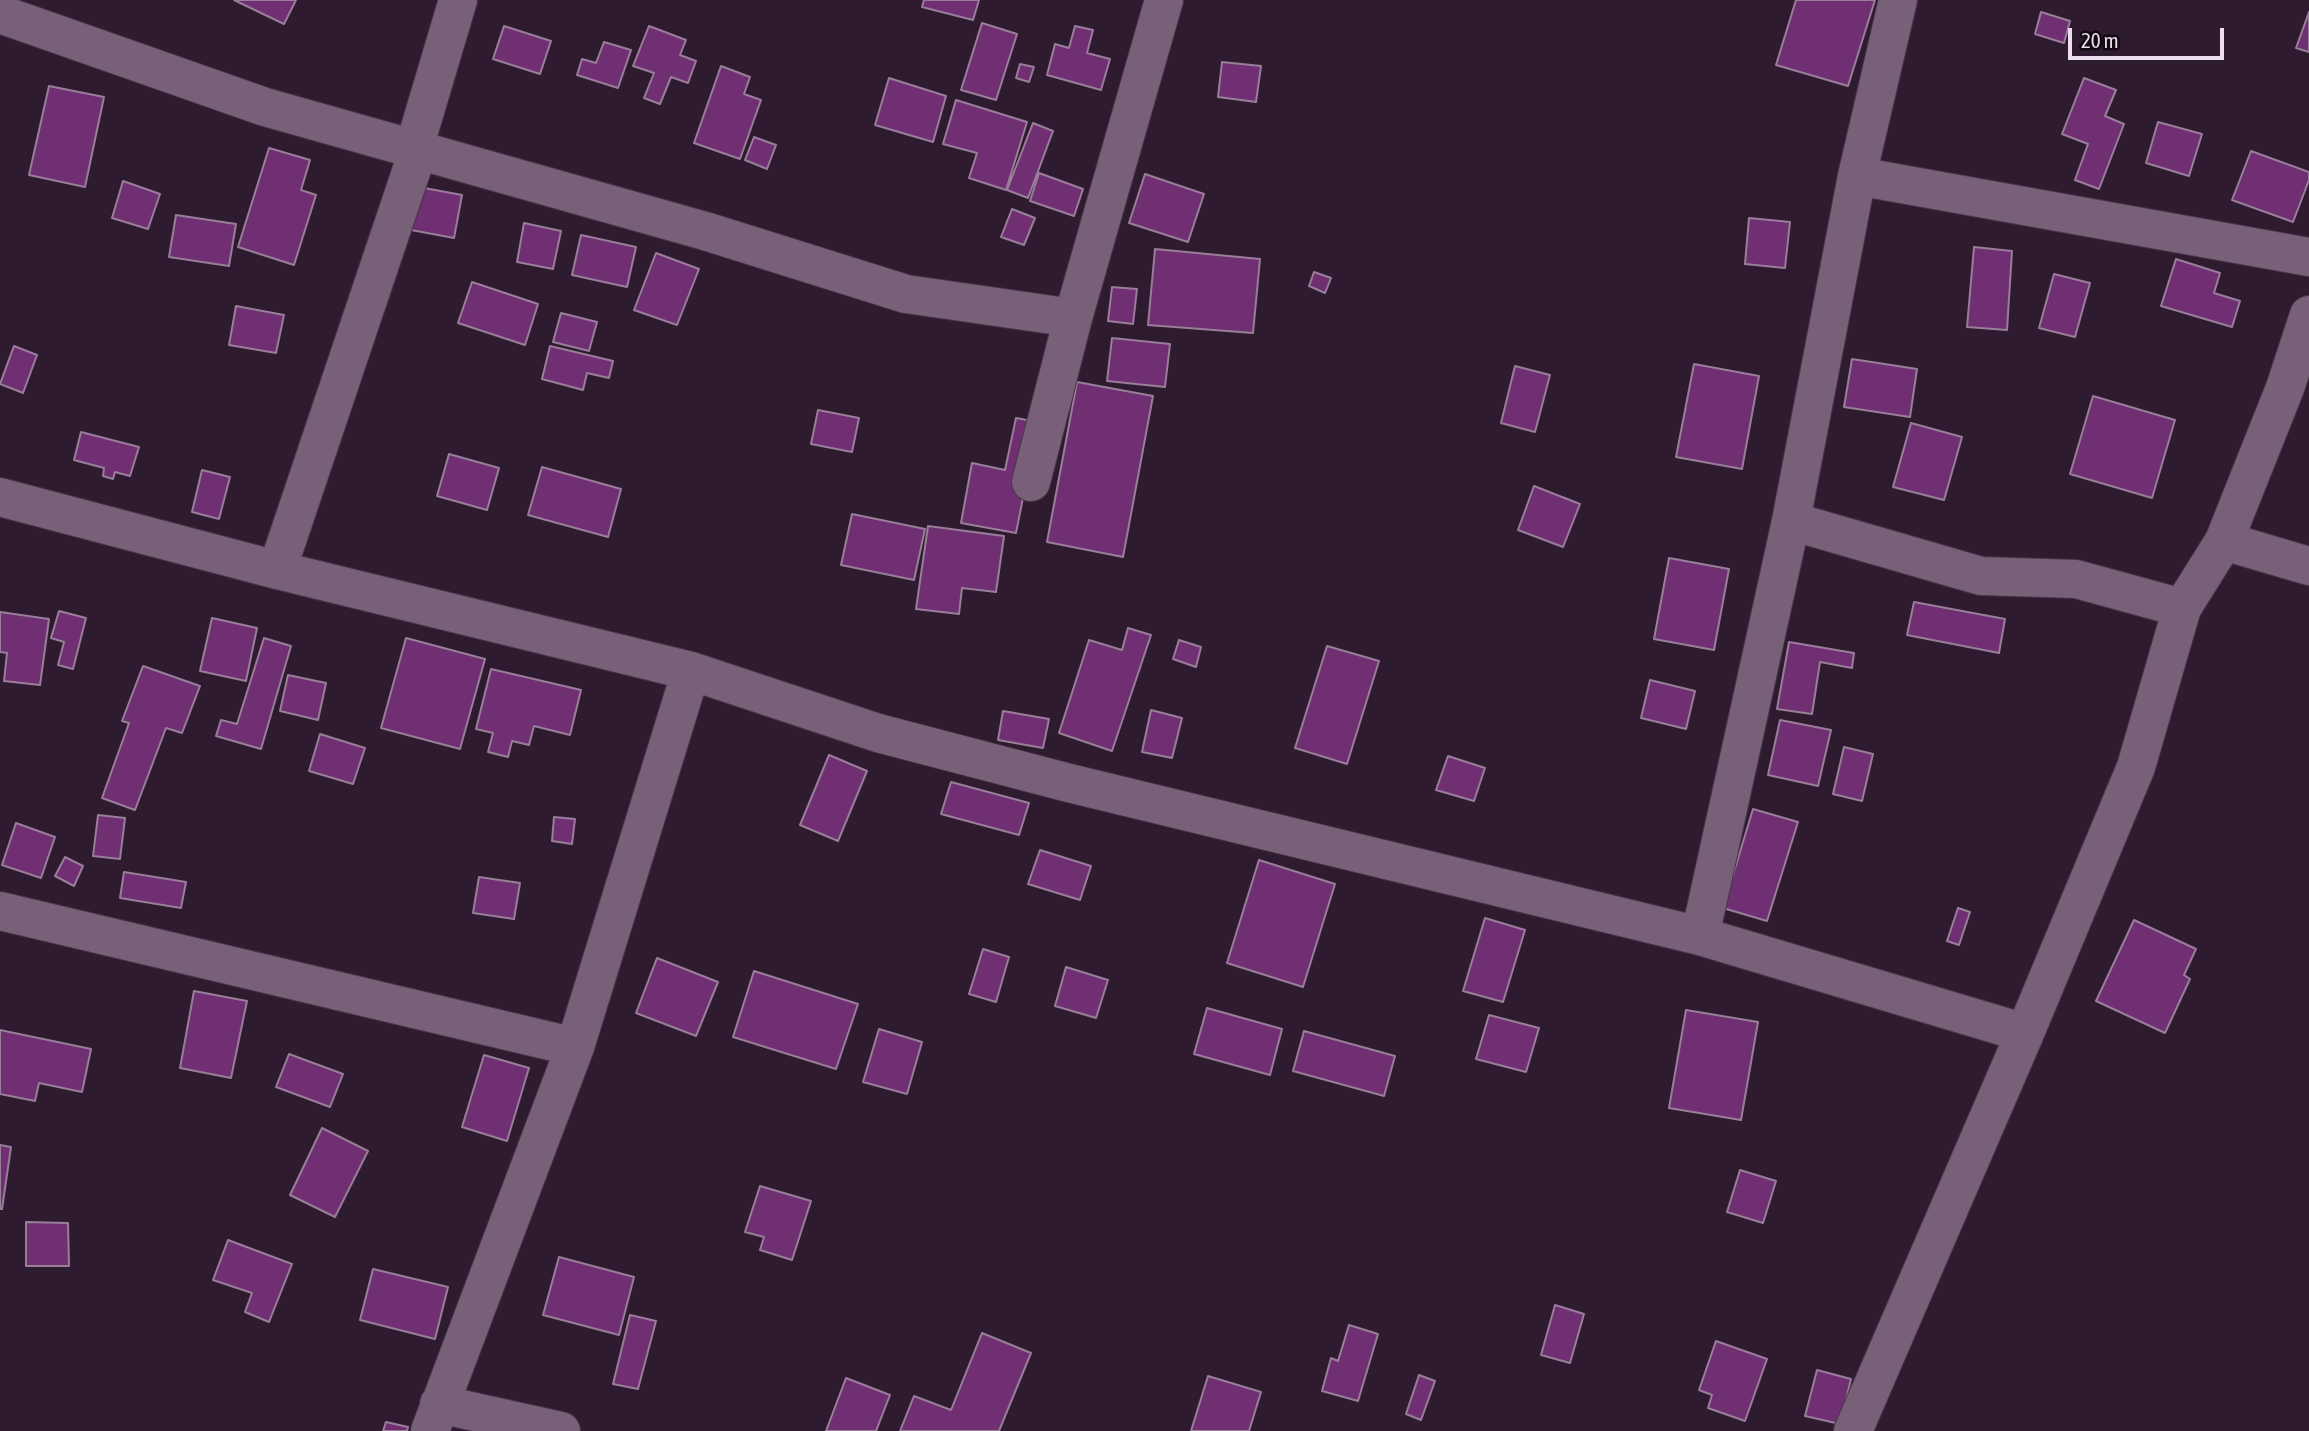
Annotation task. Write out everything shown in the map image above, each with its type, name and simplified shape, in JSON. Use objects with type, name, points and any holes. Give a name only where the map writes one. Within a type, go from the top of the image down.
[{"type":"street","points":[[277,570],[413,166],[414,148],[458,0]]},
{"type":"street","points":[[1031,482],[1073,318],[1164,0]]},
{"type":"street","points":[[1700,936],[1791,521],[1857,176],[1898,0]]},
{"type":"street","points":[[0,14],[265,107],[414,148],[906,293],[1073,318]]},
{"type":"street","points":[[1857,176],[2309,257]]},
{"type":"street","points":[[1853,1431],[2025,1033],[2136,767],[2182,608],[2224,541],[2285,388],[2309,315]]},
{"type":"street","points":[[0,497],[277,570],[691,671],[878,733],[1700,936],[2025,1033]]},
{"type":"street","points":[[1791,521],[1981,576],[2076,579],[2182,608]]},
{"type":"street","points":[[2224,541],[2309,566]]},
{"type":"street","points":[[561,1431],[435,1417],[575,1046],[691,671]]},
{"type":"street","points":[[0,911],[575,1046]]},
{"type":"building","points":[[234,0],[296,0],[284,24]]},
{"type":"building","points":[[924,0],[979,0],[973,20],[922,7]]},
{"type":"building","points":[[1796,0],[1875,0],[1848,86],[1776,65]]},
{"type":"building","points":[[2041,12],[2070,21],[2064,43],[2035,34]]},
{"type":"building","points":[[2309,12],[2309,52],[2296,48]]},
{"type":"building","points":[[982,23],[1017,34],[996,100],[961,90]]},
{"type":"building","points":[[504,26],[551,41],[540,74],[493,59]]},
{"type":"building","points":[[649,26],[686,40],[680,55],[696,61],[688,83],[671,77],[660,104],[644,98],[654,73],[633,66]]},
{"type":"building","points":[[1075,26],[1093,30],[1087,53],[1110,59],[1101,90],[1047,75],[1055,44],[1069,48]]},
{"type":"building","points":[[604,42],[631,50],[618,88],[577,75],[582,59],[596,63]]},
{"type":"building","points":[[1222,62],[1261,66],[1256,102],[1218,97]]},
{"type":"building","points":[[1020,64],[1034,67],[1029,82],[1016,78]]},
{"type":"building","points":[[721,66],[750,77],[744,94],[761,100],[740,159],[694,143]]},
{"type":"building","points":[[889,78],[946,96],[933,142],[875,125]]},
{"type":"building","points":[[2084,78],[2116,90],[2105,116],[2124,124],[2099,189],[2075,180],[2088,144],[2062,134]]},
{"type":"building","points":[[49,86],[104,97],[85,187],[29,175]]},
{"type":"building","points":[[956,100],[1027,122],[1006,190],[969,178],[977,153],[943,144]]},
{"type":"building","points":[[2158,122],[2202,134],[2189,176],[2146,163]]},
{"type":"building","points":[[1033,123],[1053,131],[1028,198],[1007,190]]},
{"type":"building","points":[[754,137],[776,145],[767,169],[745,160]]},
{"type":"building","points":[[269,148],[310,160],[301,190],[316,195],[294,265],[238,247]]},
{"type":"building","points":[[2251,151],[2309,172],[2309,180],[2293,222],[2232,200]]},
{"type":"building","points":[[1039,173],[1083,189],[1074,216],[1030,201]]},
{"type":"building","points":[[1145,174],[1204,194],[1188,242],[1129,223]]},
{"type":"building","points":[[123,181],[160,194],[148,229],[112,218]]},
{"type":"building","points":[[419,187],[462,195],[454,238],[411,230]]},
{"type":"building","points":[[1012,209],[1035,218],[1024,245],[1001,237]]},
{"type":"building","points":[[176,215],[236,224],[229,266],[169,257]]},
{"type":"building","points":[[1749,218],[1790,222],[1785,268],[1745,264]]},
{"type":"building","points":[[524,223],[561,231],[553,269],[517,262]]},
{"type":"building","points":[[581,235],[636,247],[627,287],[572,275]]},
{"type":"building","points":[[1974,247],[2012,251],[2007,330],[1967,327]]},
{"type":"building","points":[[1155,249],[1260,259],[1253,333],[1148,325]]},
{"type":"building","points":[[656,253],[699,269],[677,325],[634,310]]},
{"type":"building","points":[[2176,259],[2220,273],[2214,293],[2240,301],[2232,327],[2161,306]]},
{"type":"building","points":[[1314,272],[1331,278],[1325,293],[1309,286]]},
{"type":"building","points":[[2054,274],[2090,283],[2075,337],[2039,328]]},
{"type":"building","points":[[472,282],[538,304],[525,345],[458,323]]},
{"type":"building","points":[[1112,287],[1137,289],[1133,324],[1108,321]]},
{"type":"building","points":[[236,306],[284,315],[276,353],[229,345]]},
{"type":"building","points":[[561,313],[597,322],[589,351],[553,342]]},
{"type":"building","points":[[1112,338],[1170,344],[1165,387],[1107,381]]},
{"type":"building","points":[[14,346],[37,355],[23,393],[0,384]]},
{"type":"building","points":[[550,346],[613,361],[609,378],[587,373],[583,390],[542,379]]},
{"type":"building","points":[[1852,359],[1917,369],[1910,417],[1844,407]]},
{"type":"building","points":[[1694,364],[1759,376],[1742,469],[1676,457]]},
{"type":"building","points":[[1515,366],[1550,375],[1535,432],[1501,423]]},
{"type":"building","points":[[1077,382],[1153,396],[1123,557],[1047,542]]},
{"type":"building","points":[[2093,396],[2175,420],[2152,498],[2070,474]]},
{"type":"building","points":[[818,410],[859,418],[852,452],[811,444]]},
{"type":"building","points":[[1016,418],[1038,422],[1016,533],[961,523],[972,463],[1005,470]]},
{"type":"building","points":[[1911,423],[1962,437],[1944,500],[1893,487]]},
{"type":"building","points":[[81,432],[139,447],[130,476],[115,472],[113,479],[103,476],[104,468],[74,460]]},
{"type":"building","points":[[449,454],[499,468],[487,510],[437,496]]},
{"type":"building","points":[[542,467],[621,489],[608,537],[528,515]]},
{"type":"building","points":[[202,470],[230,477],[219,519],[192,512]]},
{"type":"building","points":[[1534,486],[1580,504],[1563,547],[1518,530]]},
{"type":"building","points":[[852,514],[925,529],[914,580],[841,565]]},
{"type":"building","points":[[928,526],[1004,536],[996,592],[962,588],[959,614],[916,609]]},
{"type":"building","points":[[1669,558],[1729,569],[1714,650],[1654,639]]},
{"type":"building","points":[[1914,602],[2005,619],[1999,653],[1907,635]]},
{"type":"building","points":[[59,611],[86,618],[73,669],[58,665],[64,642],[51,638]]},
{"type":"building","points":[[0,612],[49,619],[40,685],[4,681],[7,653],[0,652]]},
{"type":"building","points":[[212,618],[257,628],[246,681],[200,671]]},
{"type":"building","points":[[1128,628],[1151,635],[1112,751],[1059,733],[1089,640],[1122,650]]},
{"type":"building","points":[[264,638],[291,646],[261,749],[216,736],[221,720],[237,724]]},
{"type":"building","points":[[406,638],[485,659],[460,749],[381,728]]},
{"type":"building","points":[[1179,640],[1201,647],[1196,667],[1173,659]]},
{"type":"building","points":[[1789,642],[1854,653],[1852,668],[1820,662],[1812,714],[1777,709]]},
{"type":"building","points":[[1327,646],[1379,661],[1347,764],[1295,748]]},
{"type":"building","points":[[143,666],[200,686],[182,733],[166,728],[135,810],[102,798],[129,723],[122,721]]},
{"type":"building","points":[[491,669],[581,690],[570,735],[534,726],[529,745],[512,741],[508,757],[488,752],[493,733],[476,729]]},
{"type":"building","points":[[288,675],[326,683],[318,720],[280,711]]},
{"type":"building","points":[[1650,680],[1695,691],[1686,729],[1641,718]]},
{"type":"building","points":[[1151,710],[1182,718],[1172,758],[1142,752]]},
{"type":"building","points":[[1003,711],[1049,719],[1043,748],[998,740]]},
{"type":"building","points":[[1780,720],[1831,730],[1818,786],[1768,775]]},
{"type":"building","points":[[320,734],[365,748],[353,784],[309,771]]},
{"type":"building","points":[[1844,747],[1873,754],[1862,801],[1833,794]]},
{"type":"building","points":[[829,755],[867,771],[838,841],[800,825]]},
{"type":"building","points":[[1448,756],[1485,768],[1474,801],[1436,790]]},
{"type":"building","points":[[951,782],[1029,803],[1019,835],[941,814]]},
{"type":"building","points":[[1753,809],[1798,822],[1767,921],[1723,908]]},
{"type":"building","points":[[98,815],[125,818],[120,859],[93,856]]},
{"type":"building","points":[[554,817],[575,819],[572,844],[552,841]]},
{"type":"building","points":[[16,823],[55,837],[41,878],[2,865]]},
{"type":"building","points":[[1040,850],[1091,866],[1080,900],[1028,884]]},
{"type":"building","points":[[65,857],[83,866],[74,886],[55,876]]},
{"type":"building","points":[[1259,860],[1335,884],[1303,987],[1227,963]]},
{"type":"building","points":[[124,872],[186,882],[181,908],[120,898]]},
{"type":"building","points":[[479,877],[520,883],[514,919],[473,913]]},
{"type":"building","points":[[1958,908],[1970,912],[1959,945],[1947,941]]},
{"type":"building","points":[[1485,918],[1525,930],[1503,1002],[1463,991]]},
{"type":"building","points":[[2134,920],[2196,949],[2184,975],[2190,979],[2165,1033],[2096,1001]]},
{"type":"building","points":[[983,949],[1009,957],[996,1002],[969,994]]},
{"type":"building","points":[[657,958],[718,982],[696,1036],[636,1013]]},
{"type":"building","points":[[1066,967],[1108,980],[1096,1018],[1055,1006]]},
{"type":"building","points":[[754,971],[858,1004],[836,1069],[733,1037]]},
{"type":"building","points":[[194,991],[247,1001],[231,1078],[180,1068]]},
{"type":"building","points":[[1207,1008],[1282,1029],[1270,1075],[1194,1054]]},
{"type":"building","points":[[1686,1010],[1758,1022],[1741,1120],[1669,1108]]},
{"type":"building","points":[[1489,1015],[1539,1028],[1526,1072],[1476,1059]]},
{"type":"building","points":[[879,1029],[922,1042],[907,1094],[863,1082]]},
{"type":"building","points":[[0,1030],[91,1049],[82,1092],[39,1083],[35,1101],[0,1094]]},
{"type":"building","points":[[1304,1031],[1395,1056],[1384,1096],[1293,1071]]},
{"type":"building","points":[[289,1054],[343,1074],[330,1107],[276,1087]]},
{"type":"building","points":[[484,1055],[529,1068],[507,1141],[462,1127]]},
{"type":"building","points":[[322,1128],[368,1151],[335,1217],[290,1195]]},
{"type":"building","points":[[0,1145],[11,1147],[2,1209],[0,1209]]},
{"type":"building","points":[[1740,1170],[1776,1181],[1763,1223],[1727,1212]]},
{"type":"building","points":[[760,1186],[811,1201],[792,1260],[760,1250],[764,1237],[745,1232]]},
{"type":"building","points":[[26,1222],[68,1223],[69,1266],[26,1266]]},
{"type":"building","points":[[228,1240],[292,1264],[269,1322],[245,1312],[252,1293],[213,1280]]},
{"type":"building","points":[[559,1257],[634,1277],[619,1335],[543,1315]]},
{"type":"building","points":[[373,1269],[448,1287],[435,1339],[360,1320]]},
{"type":"building","points":[[1555,1305],[1584,1314],[1570,1363],[1541,1355]]},
{"type":"building","points":[[630,1315],[656,1321],[638,1389],[613,1384]]},
{"type":"building","points":[[1349,1325],[1378,1334],[1358,1401],[1322,1391],[1331,1358],[1338,1361]]},
{"type":"building","points":[[982,1333],[1031,1353],[999,1431],[900,1431],[914,1396],[951,1410]]},
{"type":"building","points":[[1716,1341],[1767,1359],[1745,1421],[1708,1408],[1712,1395],[1699,1390]]},
{"type":"building","points":[[1817,1370],[1851,1379],[1840,1424],[1805,1416]]},
{"type":"building","points":[[1419,1375],[1435,1381],[1421,1420],[1406,1414]]},
{"type":"building","points":[[1208,1376],[1261,1392],[1249,1431],[1191,1431]]},
{"type":"building","points":[[846,1378],[890,1395],[876,1431],[826,1431]]},
{"type":"building","points":[[386,1422],[408,1427],[407,1431],[383,1431]]}]
